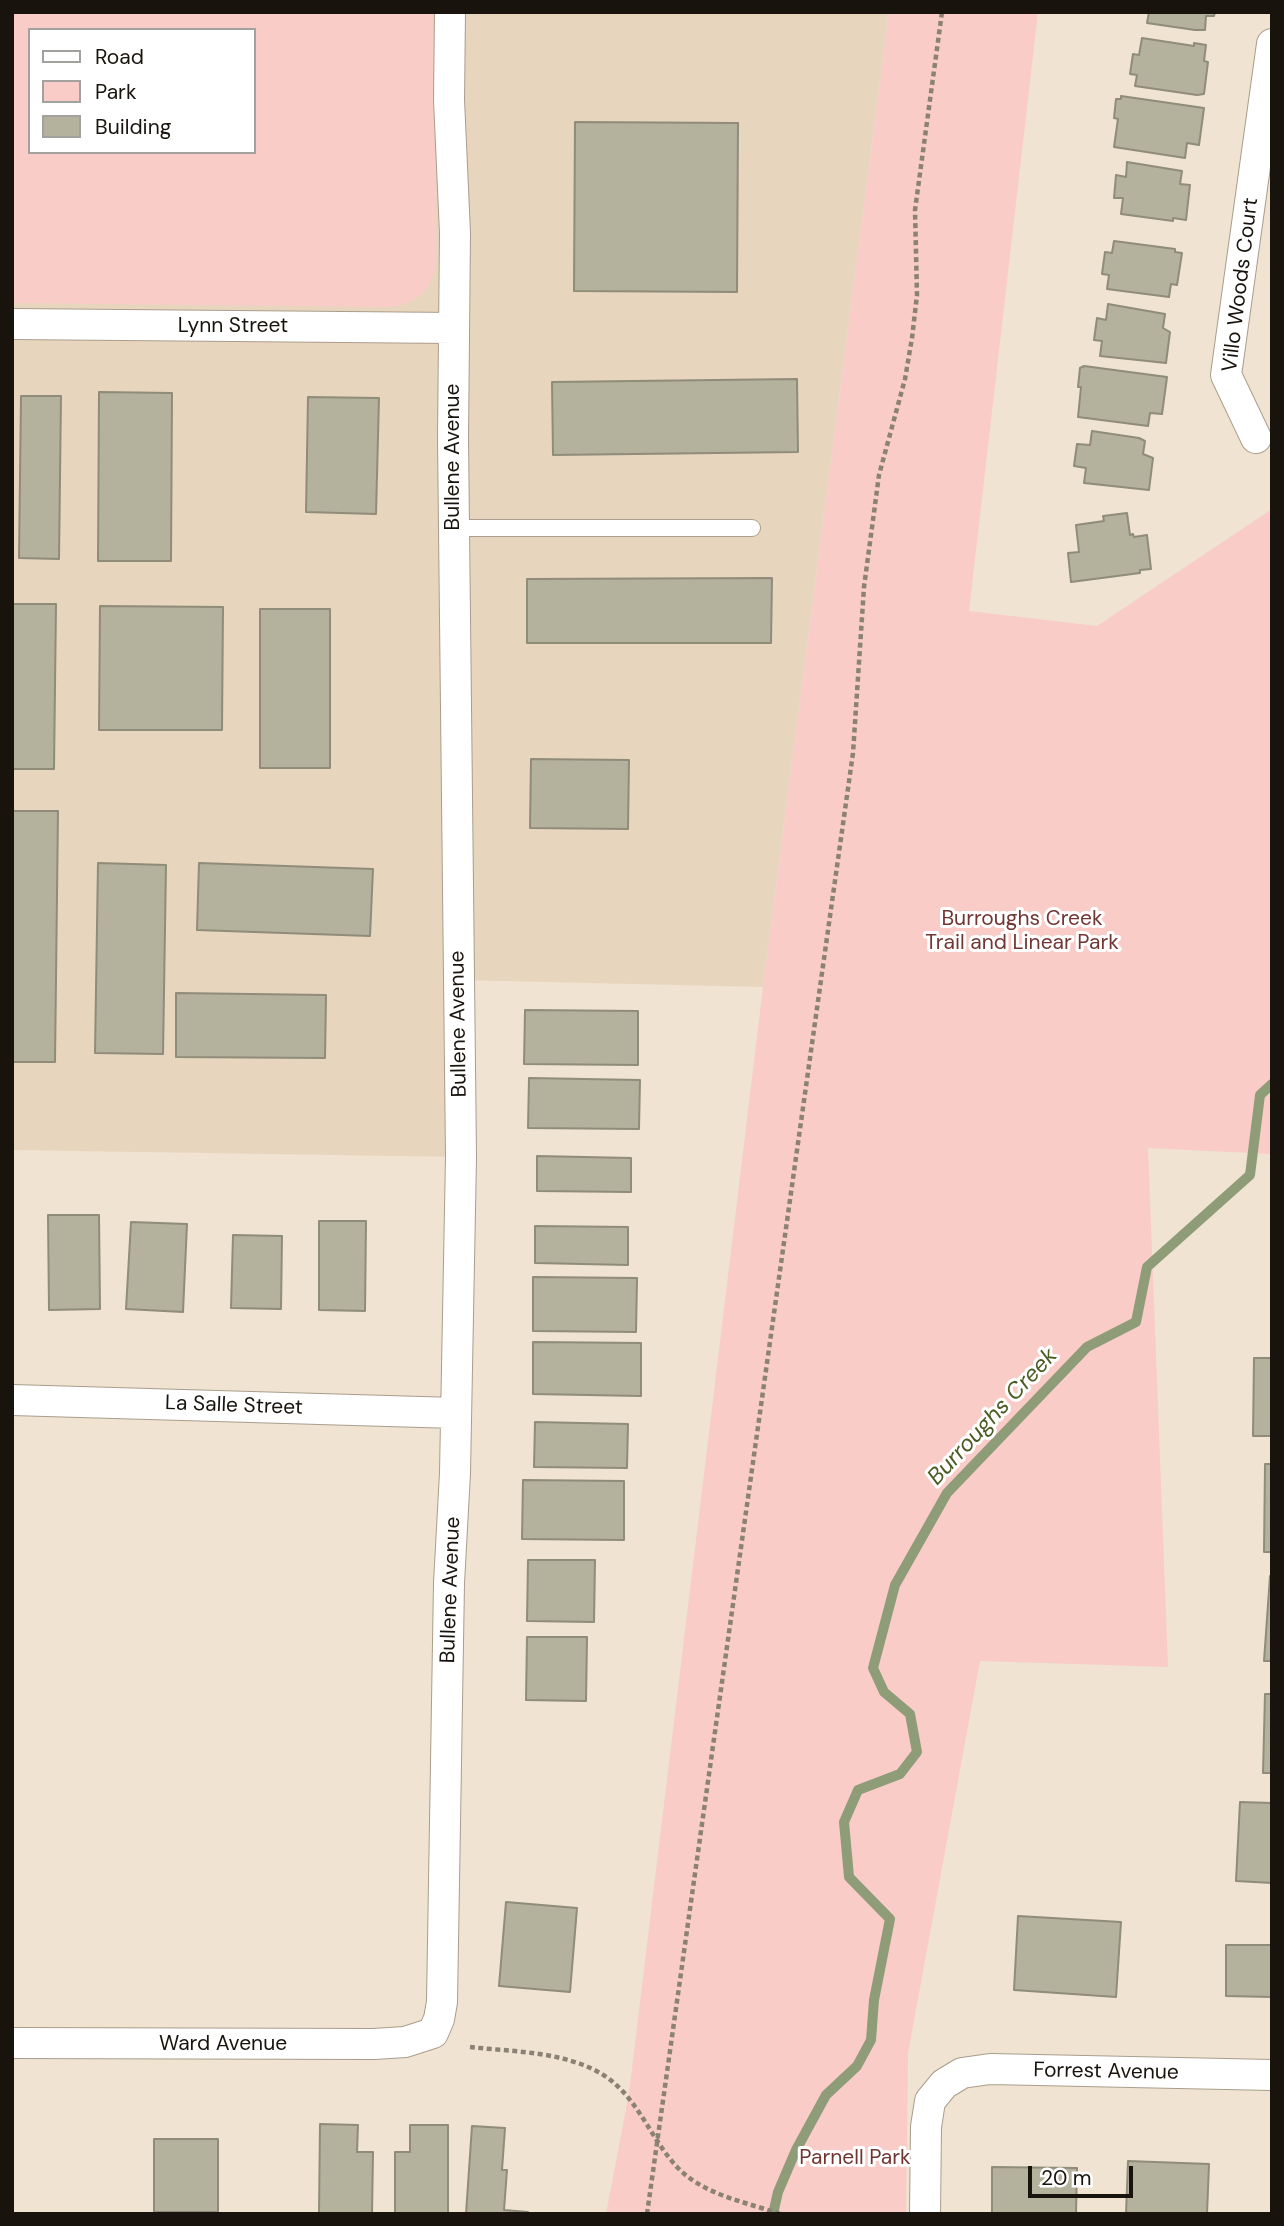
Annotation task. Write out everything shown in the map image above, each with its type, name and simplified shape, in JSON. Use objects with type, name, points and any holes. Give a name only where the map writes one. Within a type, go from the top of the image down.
[{"type":"street","name":"Bullene Avenue","points":[[433,2033],[442,2002],[449,1583],[456,1413],[461,1157],[453,528],[455,233],[449,100],[450,12]]},
{"type":"street","name":"Villo Woods Court","points":[[1256,438],[1226,375],[1264,161],[1272,44]]},
{"type":"street","name":"Lynn Street","points":[[12,324],[454,327]]},
{"type":"street","name":"La Salle Street","points":[[12,1400],[456,1413]]},
{"type":"street","name":"Ward Avenue","points":[[12,2043],[374,2045],[405,2042],[433,2033]]},
{"type":"street","name":"Forrest Avenue","points":[[925,2214],[926,2127],[930,2101],[944,2084],[962,2073],[990,2069],[1272,2075]]},
{"type":"lane","points":[[453,528],[752,528]]},
{"type":"path","points":[[647,2214],[853,752],[861,614],[879,475],[905,379],[912,338],[917,295],[915,210],[942,12]]},
{"type":"path","points":[[470,2047],[555,2057],[586,2066],[606,2076],[620,2088],[677,2167],[695,2182],[780,2214]]},
{"type":"shaded area","points":[[12,12],[889,12],[763,987],[458,980],[461,1157],[12,1150]]},
{"type":"green space","points":[[12,12],[437,12],[436,265],[430,282],[421,295],[407,303],[390,307],[12,303]]},
{"type":"green space","name":"Burroughs Creek Trail and Linear Park","points":[[889,12],[1038,12],[969,611],[1097,626],[1272,509],[1272,1154],[1148,1148],[1168,1667],[980,1661],[908,2053],[906,2214],[606,2214],[629,2093],[763,987]]},
{"type":"building","points":[[1149,12],[1215,12],[1214,16],[1206,16],[1205,30],[1195,30],[1147,23]]},
{"type":"building","points":[[1142,38],[1194,46],[1194,43],[1206,45],[1204,61],[1208,62],[1204,94],[1135,86],[1137,75],[1130,74],[1133,54],[1139,55]]},
{"type":"building","points":[[1121,96],[1204,108],[1199,145],[1187,143],[1185,158],[1114,147],[1118,119],[1114,118],[1116,99],[1121,99]]},
{"type":"building","points":[[575,122],[738,123],[737,292],[574,291]]},
{"type":"building","points":[[1127,162],[1182,171],[1180,184],[1190,185],[1186,220],[1173,218],[1173,221],[1121,214],[1123,198],[1114,198],[1116,175],[1126,177]]},
{"type":"building","points":[[1114,241],[1175,249],[1175,252],[1182,253],[1177,285],[1171,284],[1169,297],[1107,289],[1109,275],[1102,274],[1105,252],[1112,253]]},
{"type":"building","points":[[1108,304],[1165,314],[1163,328],[1170,332],[1166,363],[1100,356],[1102,341],[1094,340],[1097,318],[1106,320]]},
{"type":"building","points":[[1084,366],[1167,377],[1162,414],[1150,413],[1148,426],[1078,417],[1080,368]]},
{"type":"building","points":[[797,379],[798,452],[553,455],[552,382]]},
{"type":"building","points":[[99,392],[172,393],[171,561],[98,561]]},
{"type":"building","points":[[21,396],[61,396],[59,559],[19,558]]},
{"type":"building","points":[[308,397],[379,398],[376,514],[306,512]]},
{"type":"building","points":[[1092,431],[1145,441],[1143,454],[1153,458],[1149,490],[1084,483],[1086,468],[1074,466],[1077,444],[1090,445]]},
{"type":"building","points":[[1127,513],[1130,535],[1147,535],[1151,569],[1140,570],[1140,573],[1071,582],[1068,553],[1079,552],[1076,525],[1104,521],[1103,516]]},
{"type":"building","points":[[772,578],[771,643],[527,643],[527,579]]},
{"type":"building","points":[[12,604],[56,604],[54,769],[12,769]]},
{"type":"building","points":[[100,606],[223,607],[222,730],[99,730]]},
{"type":"building","points":[[260,609],[330,609],[330,768],[260,768]]},
{"type":"building","points":[[531,759],[629,760],[628,829],[530,828]]},
{"type":"building","points":[[13,811],[58,811],[55,1062],[12,1062]]},
{"type":"building","points":[[98,863],[166,865],[163,1054],[95,1053]]},
{"type":"building","points":[[199,863],[373,869],[370,936],[197,930]]},
{"type":"building","points":[[176,993],[326,995],[325,1058],[176,1057]]},
{"type":"building","points":[[525,1010],[638,1011],[638,1065],[524,1064]]},
{"type":"building","points":[[529,1078],[640,1080],[639,1129],[528,1128]]},
{"type":"building","points":[[537,1156],[631,1158],[631,1192],[537,1191]]},
{"type":"building","points":[[48,1215],[99,1215],[100,1309],[49,1310]]},
{"type":"building","points":[[319,1221],[366,1221],[365,1311],[319,1310]]},
{"type":"building","points":[[131,1222],[187,1224],[183,1312],[126,1309]]},
{"type":"building","points":[[535,1226],[628,1227],[628,1265],[535,1263]]},
{"type":"building","points":[[233,1235],[282,1236],[281,1309],[231,1308]]},
{"type":"building","points":[[533,1277],[637,1278],[636,1332],[533,1331]]},
{"type":"building","points":[[533,1342],[641,1343],[641,1396],[533,1394]]},
{"type":"building","points":[[1254,1358],[1272,1358],[1272,1436],[1253,1436]]},
{"type":"building","points":[[535,1422],[628,1424],[627,1468],[534,1467]]},
{"type":"building","points":[[1265,1464],[1272,1464],[1272,1552],[1264,1552]]},
{"type":"building","points":[[523,1480],[624,1481],[624,1540],[522,1539]]},
{"type":"building","points":[[528,1560],[595,1560],[594,1622],[527,1621]]},
{"type":"building","points":[[1270,1576],[1272,1661],[1264,1661]]},
{"type":"building","points":[[527,1637],[587,1637],[586,1701],[526,1700]]},
{"type":"building","points":[[1265,1694],[1272,1694],[1272,1773],[1263,1773]]},
{"type":"building","points":[[1240,1802],[1272,1803],[1272,1883],[1236,1881]]},
{"type":"building","points":[[506,1902],[577,1908],[570,1992],[499,1986]]},
{"type":"building","points":[[1018,1916],[1121,1922],[1116,1997],[1014,1990]]},
{"type":"building","points":[[1226,1945],[1272,1945],[1272,1997],[1226,1996]]},
{"type":"building","points":[[320,2124],[358,2125],[357,2152],[373,2152],[372,2214],[319,2214]]},
{"type":"building","points":[[410,2125],[448,2125],[448,2214],[395,2214],[395,2152],[410,2152]]},
{"type":"building","points":[[472,2126],[505,2128],[502,2170],[507,2170],[504,2210],[528,2212],[527,2214],[466,2214]]},
{"type":"building","points":[[154,2139],[218,2139],[218,2212],[154,2212]]},
{"type":"building","points":[[1128,2161],[1209,2164],[1207,2214],[1126,2214]]},
{"type":"building","points":[[992,2167],[1077,2168],[1076,2214],[992,2214]]},
{"type":"waterway","name":"Burroughs Creek","points":[[773,2214],[778,2192],[796,2150],[826,2095],[857,2066],[871,2040],[874,2000],[890,1919],[849,1877],[844,1822],[858,1790],[900,1774],[917,1752],[910,1714],[884,1692],[873,1668],[895,1585],[947,1493],[1087,1347],[1136,1322],[1147,1267],[1250,1175],[1260,1095],[1272,1084]]},
{"type":"park label","name":"Parnell Park","points":[[855,2158]]}]
